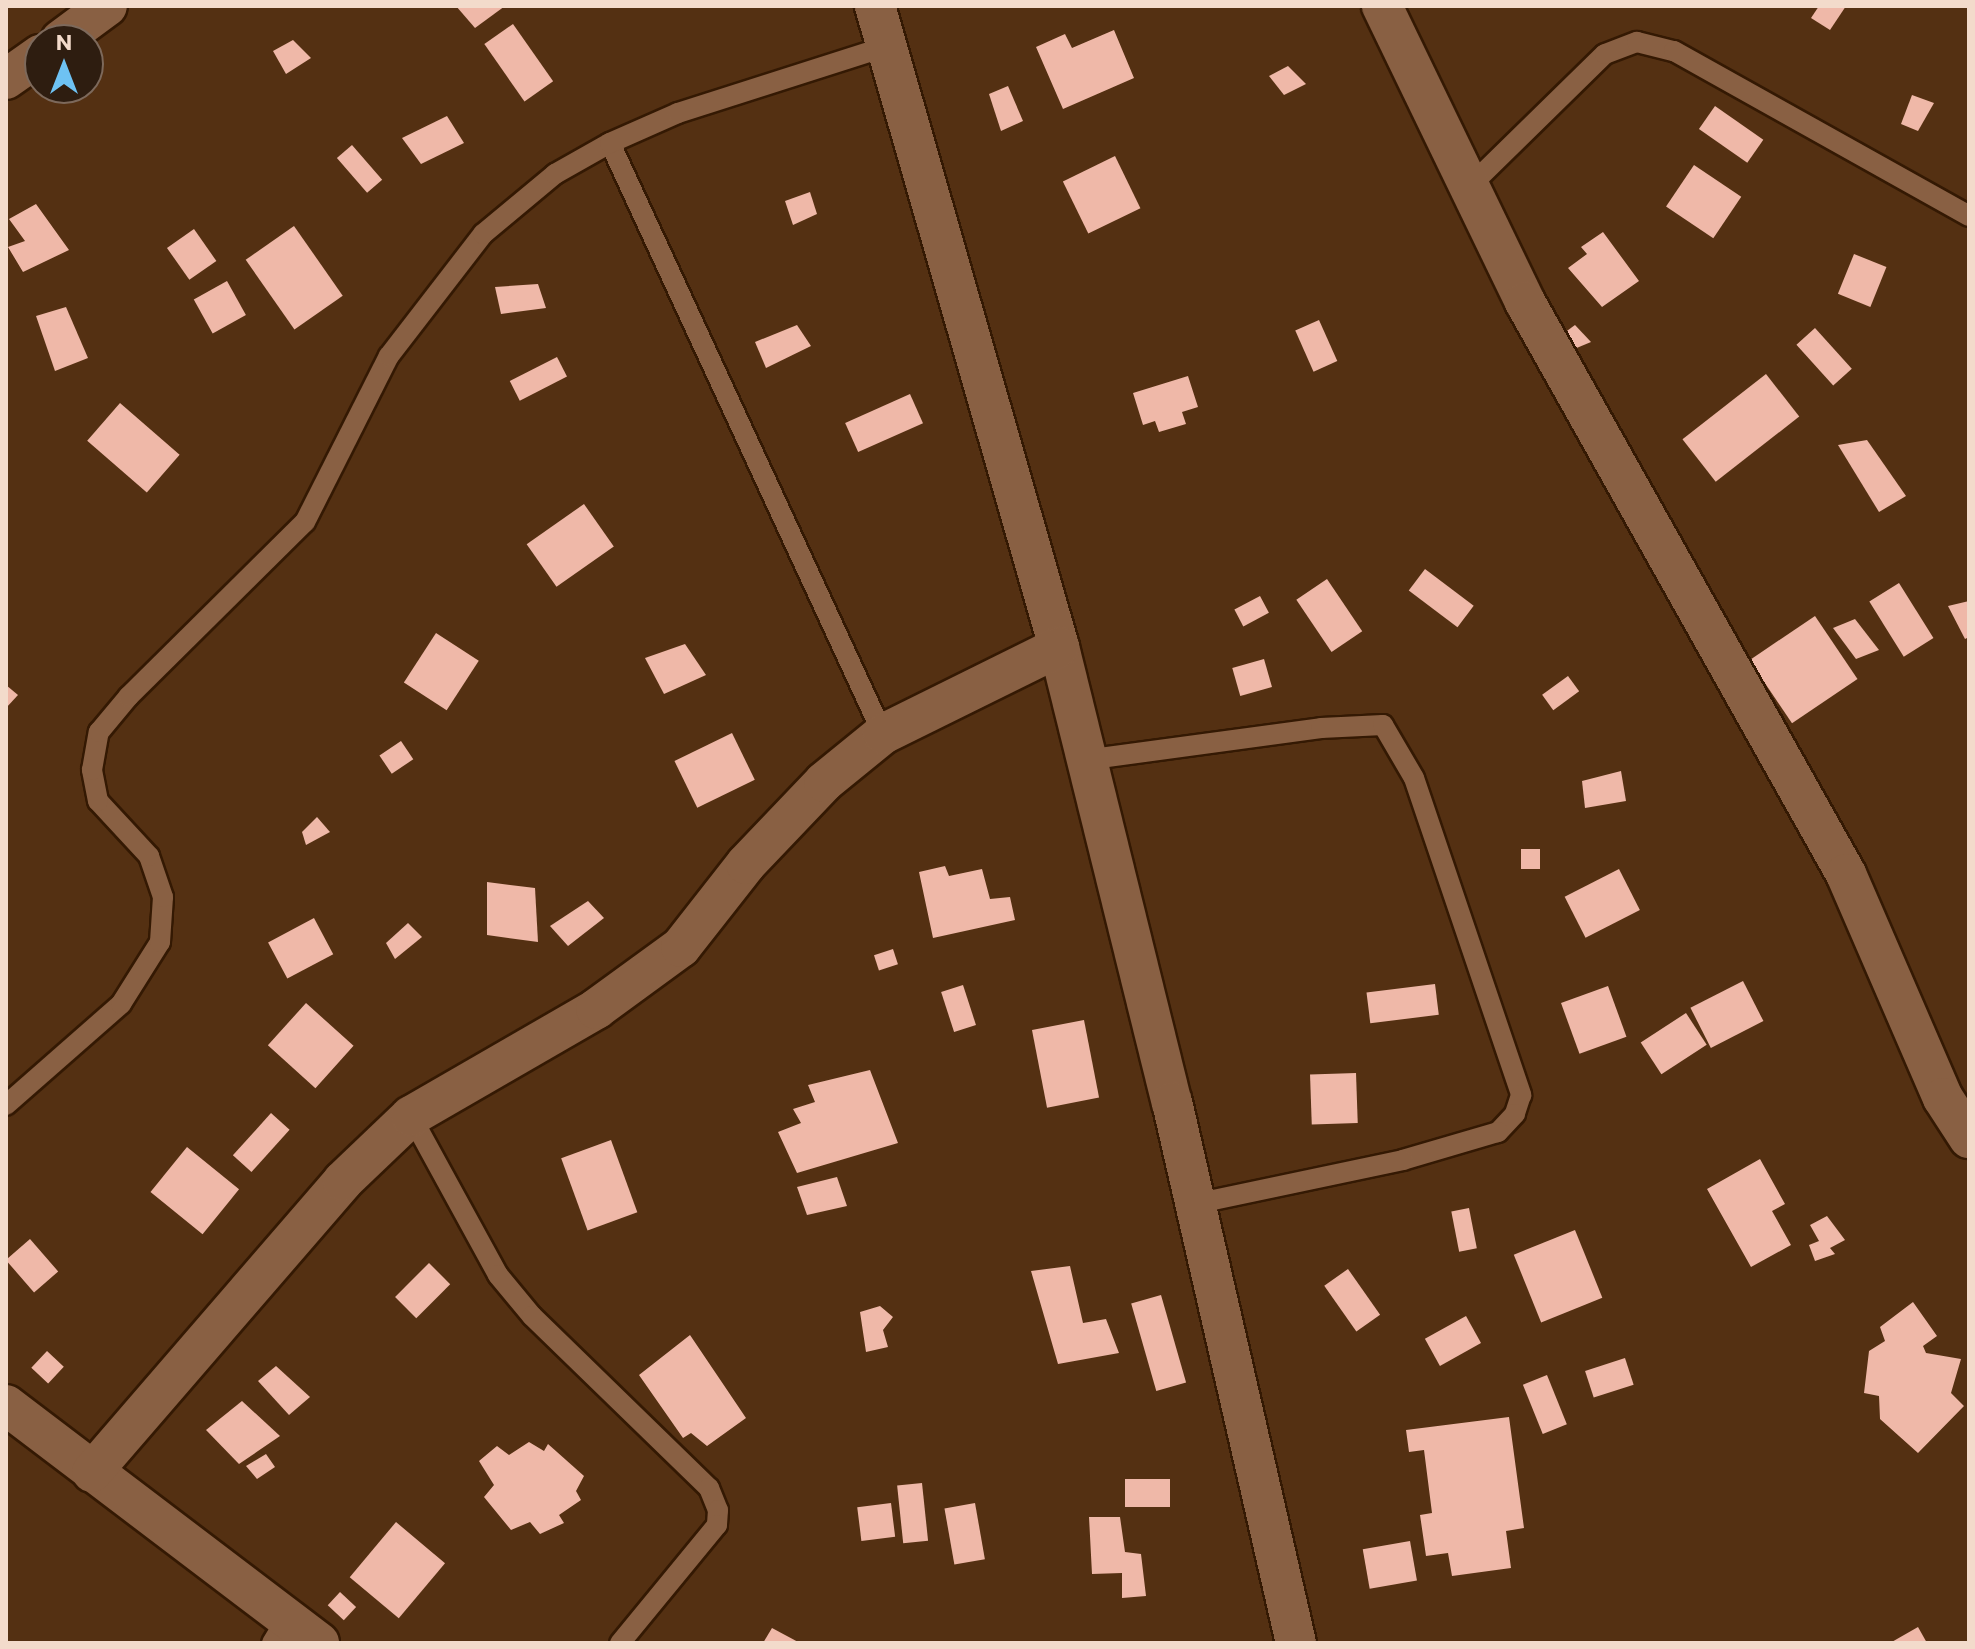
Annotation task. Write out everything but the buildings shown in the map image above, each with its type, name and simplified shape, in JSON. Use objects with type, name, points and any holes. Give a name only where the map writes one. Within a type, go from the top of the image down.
[{"type":"street","points":[[83,24],[107,6]]},
{"type":"street","points":[[875,6],[1059,647],[1195,1204],[1296,1643]]},
{"type":"street","points":[[1382,6],[1525,302],[1846,874],[1943,1098],[1969,1138]]},
{"type":"street","points":[[92,1472],[343,1181],[411,1116],[596,1009],[681,947],[756,854],[824,782],[883,734],[1059,647]]},
{"type":"street","points":[[6,1405],[92,1472],[279,1632],[319,1643]]},
{"type":"lane","points":[[1471,185],[1605,54],[1637,42],[1674,51],[1969,216]]},
{"type":"lane","points":[[6,1105],[121,1004],[160,942],[163,897],[149,856],[98,801],[92,770],[99,732],[129,696],[305,522],[389,356],[483,234],[555,174],[610,143],[678,113],[888,46]]},
{"type":"lane","points":[[610,143],[883,734]]},
{"type":"lane","points":[[1085,760],[1321,728],[1383,725],[1414,778],[1521,1095],[1515,1114],[1498,1132],[1403,1160],[1195,1204]]},
{"type":"lane","points":[[411,1116],[498,1275],[532,1316],[709,1488],[718,1510],[717,1525],[620,1643]]}]
